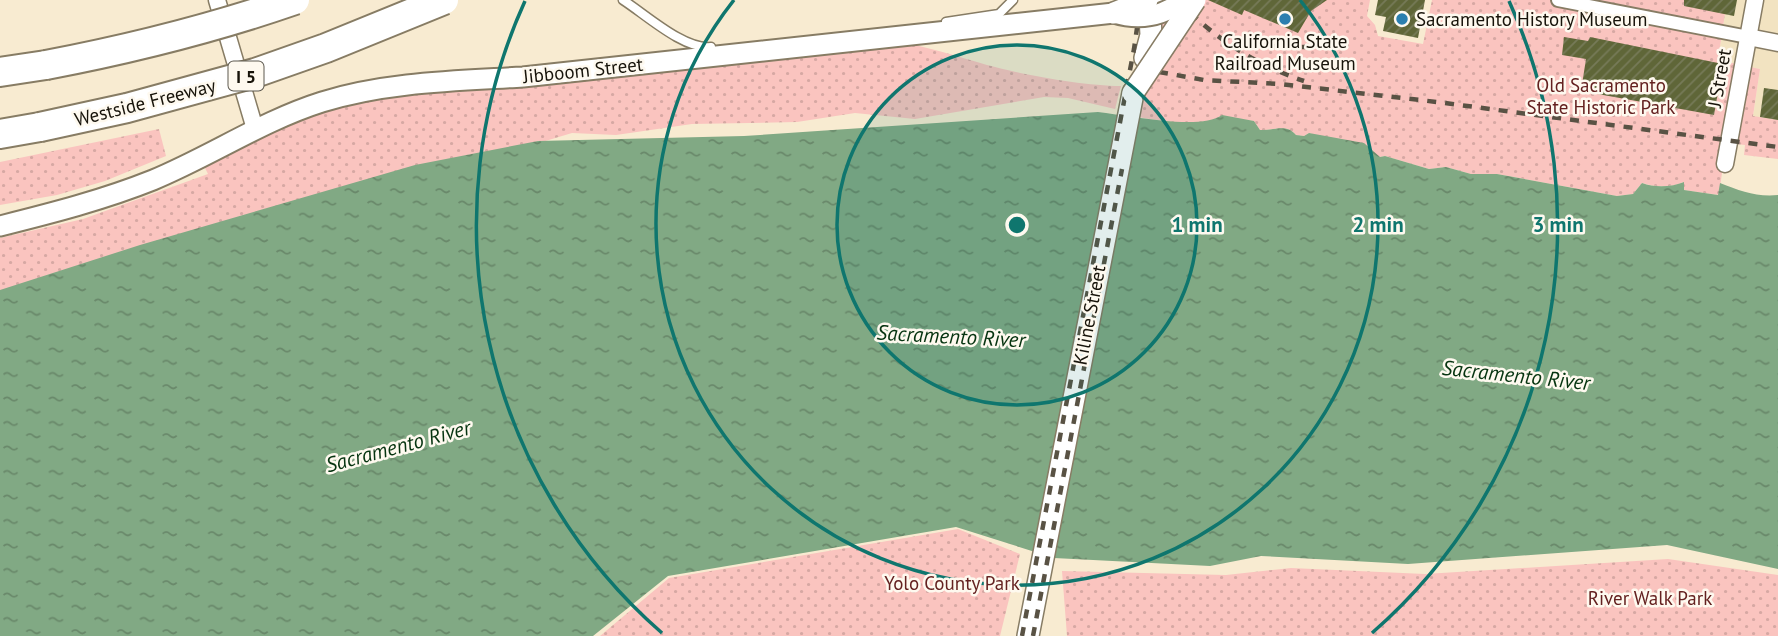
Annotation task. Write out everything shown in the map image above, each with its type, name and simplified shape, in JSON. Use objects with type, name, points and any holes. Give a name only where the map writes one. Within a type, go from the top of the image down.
[{"type":"highway","points":[[0,72],[102,54],[194,32],[295,0]]},
{"type":"highway","name":"Westside Freeway","points":[[0,134],[127,108],[255,73],[326,48],[444,0]]},
{"type":"main road","points":[[1133,93],[1195,0]]},
{"type":"main road","points":[[1114,13],[1153,6]]},
{"type":"main road","name":"Kiline Street","points":[[1028,636],[1123,133],[1133,93],[1149,49],[1153,6]]},
{"type":"street","points":[[217,0],[255,129]]},
{"type":"street","points":[[1153,6],[1169,10],[1184,0]]},
{"type":"street","points":[[1558,0],[1778,43]]},
{"type":"street","name":"J Street","points":[[1725,164],[1755,0]]},
{"type":"street","name":"Jibboom Street","points":[[0,226],[78,206],[154,179],[255,129],[322,102],[361,91],[1114,13]]},
{"type":"lane","points":[[622,0],[678,38],[701,48],[999,14],[1013,0]]},
{"type":"shaded area","points":[[1727,0],[1778,0],[1778,120],[1753,117],[1760,69],[1718,60]]},
{"type":"green space","name":"Old Sacramento State Historic Park","points":[[1164,0],[1370,0],[1367,16],[1375,25],[1378,36],[1423,44],[1432,0],[1727,0],[1718,60],[1760,69],[1753,116],[1778,120],[1778,159],[1744,155],[1745,145],[1726,143],[1719,195],[1683,190],[1683,182],[1663,186],[1642,183],[1633,194],[1617,196],[1497,174],[1471,174],[1446,167],[1429,169],[1385,156],[1380,157],[1309,133],[1304,136],[1296,135],[1284,128],[1260,130],[1254,121],[1222,116],[1204,122],[1139,117]]},
{"type":"green space","points":[[893,41],[1036,76],[1121,86],[1115,109],[1068,98],[1044,97],[915,119],[855,113],[797,122],[692,124],[616,135],[572,133],[0,306],[0,238],[83,219],[208,174],[204,166],[298,122],[357,101]]},
{"type":"green space","points":[[159,129],[166,156],[105,181],[57,195],[0,205],[0,162]]},
{"type":"green space","name":"Yolo County Park","points":[[958,529],[1020,554],[1000,636],[600,636],[669,578]]},
{"type":"green space","name":"River Walk Park","points":[[1668,559],[1778,575],[1778,636],[1067,636],[1062,571],[1226,575],[1291,568],[1425,574]]},
{"type":"water","name":"Sacramento River","points":[[1098,112],[1180,122],[1212,120],[1222,115],[1254,121],[1260,130],[1284,128],[1296,135],[1304,136],[1309,133],[1364,143],[1380,157],[1385,156],[1429,169],[1446,167],[1471,174],[1497,174],[1617,196],[1633,194],[1642,183],[1663,186],[1684,182],[1684,190],[1718,195],[1720,183],[1748,193],[1778,195],[1778,569],[1667,545],[1408,564],[1261,556],[1210,566],[1054,558],[956,527],[668,576],[593,636],[0,636],[0,290],[140,245],[415,165],[538,141],[744,136]]},
{"type":"building","name":"California State Railroad Museum","points":[[1208,0],[1327,0],[1311,11],[1298,33],[1244,10],[1242,15]]},
{"type":"building","name":"Sacramento History Museum","points":[[1378,0],[1425,0],[1418,38],[1383,31],[1386,17],[1375,15]]},
{"type":"building","points":[[1684,0],[1737,0],[1734,16],[1684,6]]},
{"type":"building","points":[[1564,37],[1588,41],[1590,37],[1723,64],[1714,115],[1581,91],[1586,59],[1562,55]]},
{"type":"building","points":[[1764,88],[1778,90],[1778,120],[1760,117]]},
{"type":"railway","points":[[1022,636],[1134,49],[1141,0]]},
{"type":"railway","points":[[1178,0],[1220,38],[1269,67],[1304,81]]},
{"type":"railway","points":[[1248,43],[1311,47]]},
{"type":"railway","points":[[1159,72],[1204,80],[1280,84],[1437,102],[1778,147]]},
{"type":"railway","points":[[1033,636],[1122,169]]},
{"type":"place","name":"California State Railroad Museum","points":[[1285,19]]},
{"type":"place","name":"Sacramento History Museum","points":[[1402,19]]}]
